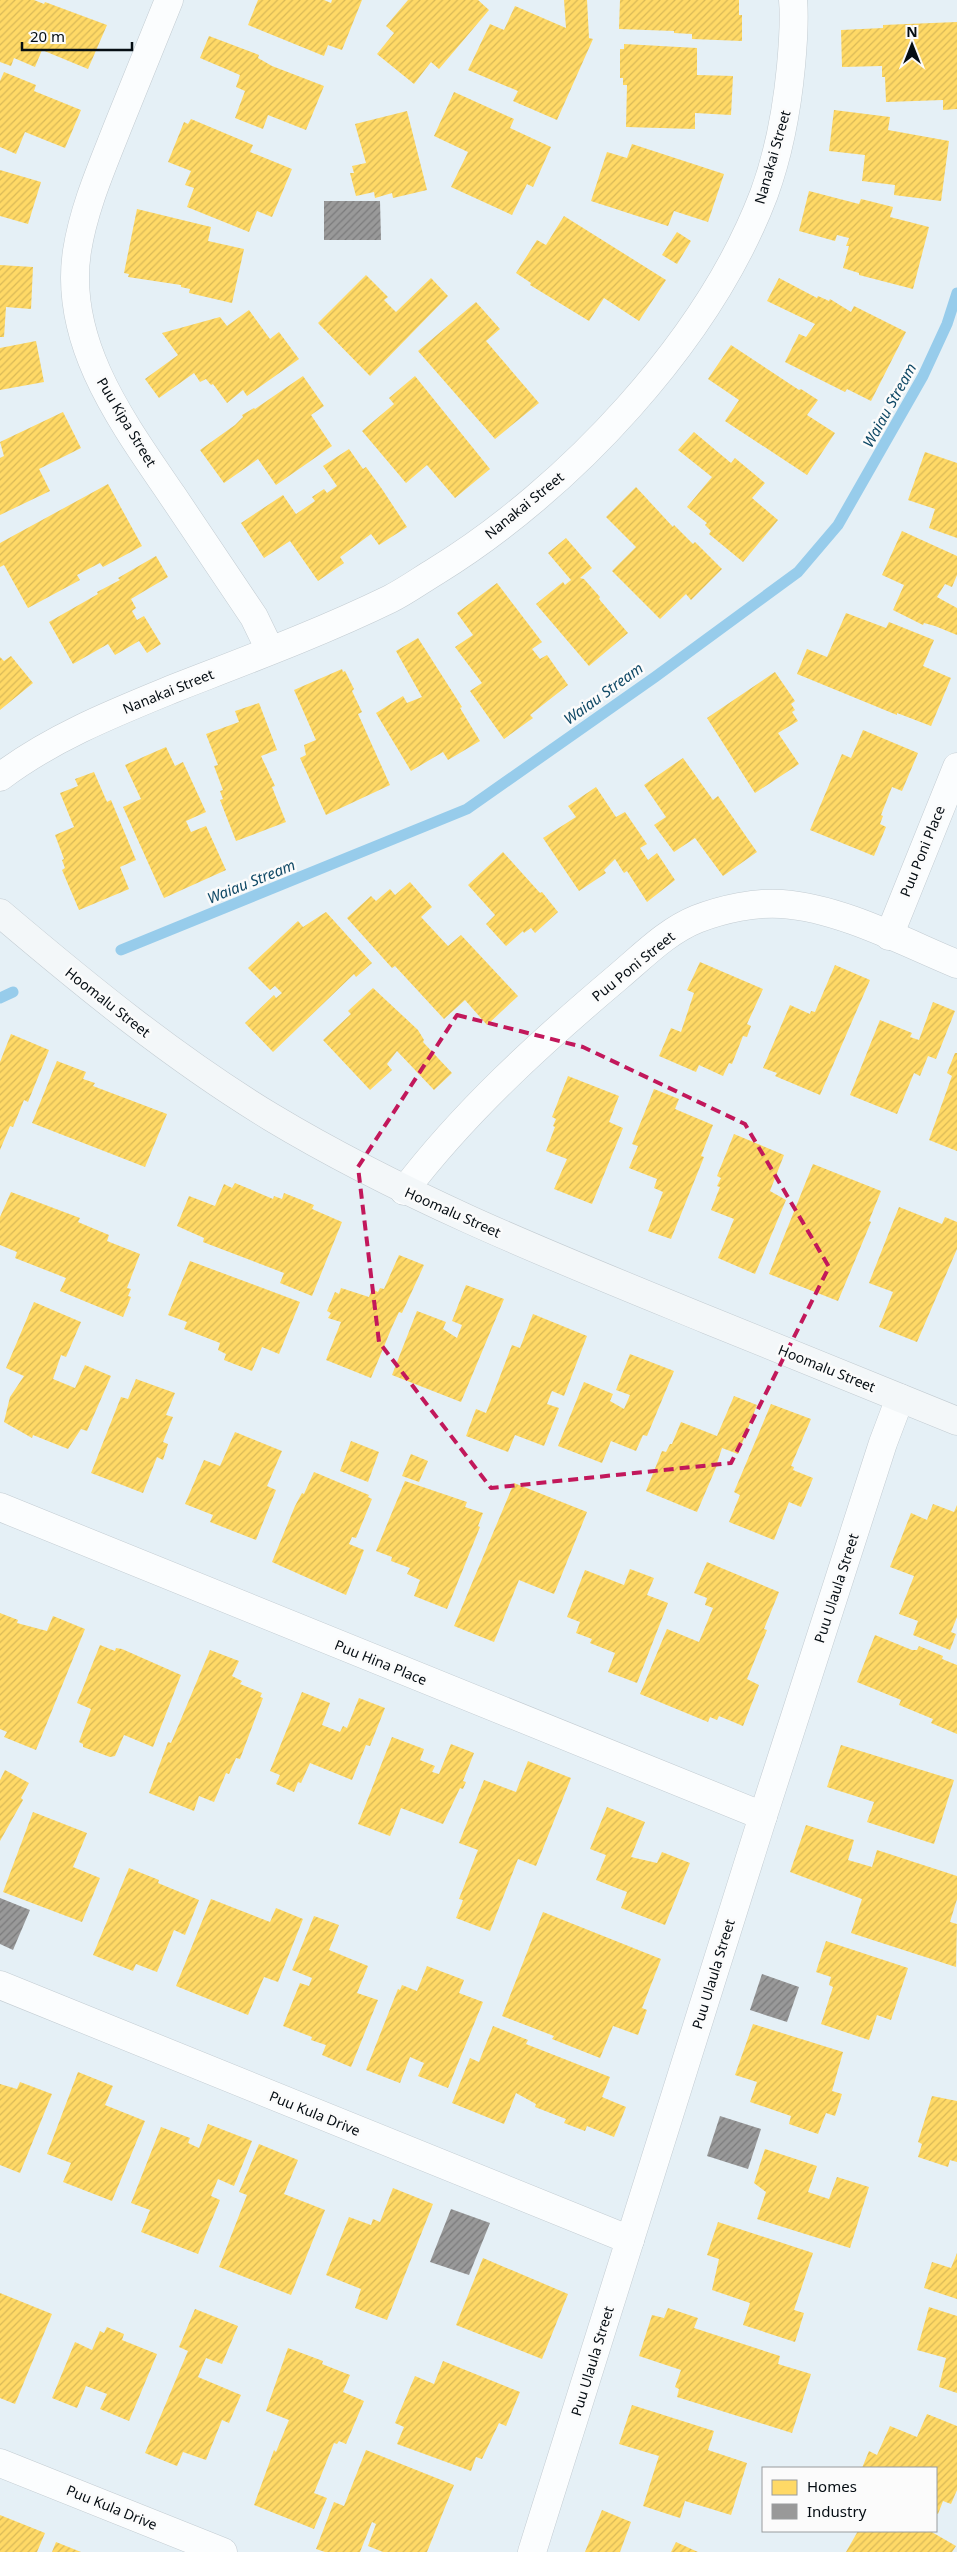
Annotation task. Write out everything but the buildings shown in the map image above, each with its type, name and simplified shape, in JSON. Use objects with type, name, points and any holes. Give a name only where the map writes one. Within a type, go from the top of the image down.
[{"type":"street","name":"Puu Kipa Street","points":[[169,0],[97,179],[85,215],[77,252],[76,290],[80,318],[89,354],[105,390],[125,425],[254,617],[270,650]]},
{"type":"street","name":"Nanakai Street","points":[[0,777],[43,748],[88,725],[326,628],[393,597],[455,560],[513,518],[603,435],[674,353],[727,273],[764,192],[778,148],[788,100],[793,0]]},
{"type":"street","name":"Puu Poni Place","points":[[889,936],[957,767]]},
{"type":"street","name":"Puu Poni Street","points":[[404,1191],[435,1151],[485,1098],[586,1004],[667,936],[696,919],[735,907],[781,904],[823,910],[957,964]]},
{"type":"street","name":"Hoomalu Street","points":[[0,913],[84,984],[215,1081],[302,1135],[404,1191],[563,1262],[957,1420]]},
{"type":"street","name":"Puu Ulaula Street","points":[[532,2552],[763,1816],[883,1443],[900,1398]]},
{"type":"street","name":"Puu Hina Place","points":[[0,1507],[763,1816]]},
{"type":"street","name":"Puu Kula Drive","points":[[0,1985],[630,2240]]},
{"type":"street","name":"Puu Kula Drive","points":[[0,2463],[223,2552]]},
{"type":"highlighted area","points":[[457,1015],[583,1047],[745,1124],[829,1267],[731,1463],[491,1488],[379,1342],[358,1167]]},
{"type":"waterway","name":"Waiau Stream","points":[[121,950],[467,809],[655,677],[798,572],[838,525],[923,376],[947,324],[957,293]]},
{"type":"waterway","name":"Waiau Stream","points":[[0,998],[13,992]]}]
